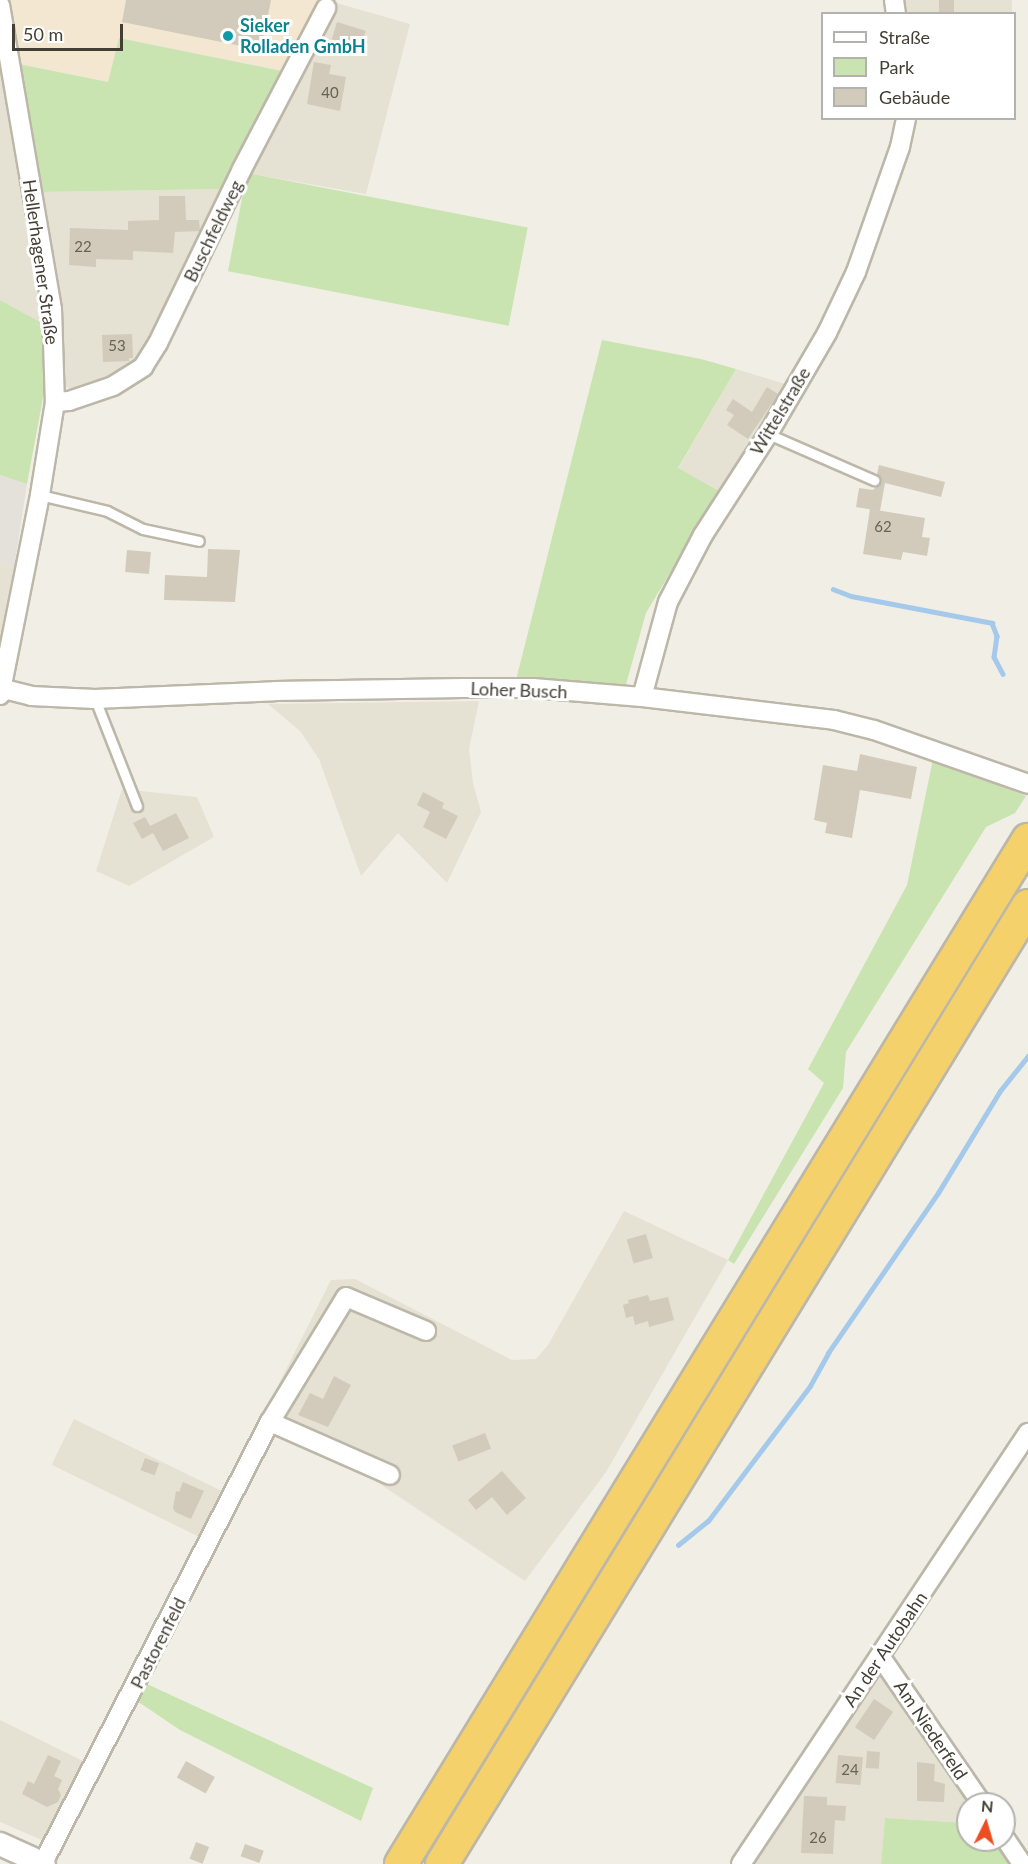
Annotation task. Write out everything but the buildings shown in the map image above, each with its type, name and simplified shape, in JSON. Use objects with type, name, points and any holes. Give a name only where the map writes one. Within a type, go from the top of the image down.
[{"type":"highway","points":[[401,1864],[1028,840]]},
{"type":"highway","points":[[442,1864],[1028,906]]},
{"type":"street","name":"Hellerhagener Straße","points":[[0,5],[52,309],[55,402],[40,495],[1,691]]},
{"type":"street","name":"Buschfeldweg","points":[[55,402],[69,401],[113,386],[143,367],[326,8]]},
{"type":"street","name":"Wittelstraße","points":[[642,698],[668,602],[704,535],[768,434],[827,333],[856,272],[900,147],[906,120]]},
{"type":"street","name":"Loher Busch","points":[[1,691],[30,696],[95,699],[274,691],[533,688],[834,720],[874,730],[1028,784]]},
{"type":"street","name":"Pastorenfeld","points":[[33,1862],[270,1422],[346,1297],[426,1331]]},
{"type":"street","points":[[270,1422],[390,1475]]},
{"type":"street","name":"An der Autobahn","points":[[741,1864],[1028,1433]]},
{"type":"street","name":"Am Niederfeld","points":[[880,1656],[974,1792]]},
{"type":"street","points":[[0,1844],[33,1862]]},
{"type":"lane","points":[[768,434],[874,480]]},
{"type":"lane","points":[[40,495],[107,511],[143,529],[199,540]]},
{"type":"lane","points":[[95,699],[137,806]]},
{"type":"shaded area","points":[[1,0],[318,0],[282,71],[119,38],[108,82],[14,63]]},
{"type":"shaded area","points":[[901,0],[1012,0],[1012,12],[901,12]]},
{"type":"shaded area","points":[[333,2],[410,24],[366,194],[247,173]]},
{"type":"shaded area","points":[[0,69],[42,323],[0,300]]},
{"type":"shaded area","points":[[223,189],[138,362],[123,374],[73,391],[63,385],[37,192]]},
{"type":"shaded area","points":[[736,369],[785,384],[719,491],[678,469]]},
{"type":"shaded area","points":[[0,475],[27,484],[14,568],[0,563]]},
{"type":"shaded area","points":[[0,563],[14,568],[0,636]]},
{"type":"shaded area","points":[[479,701],[469,749],[473,783],[481,812],[447,883],[398,833],[361,876],[319,759],[300,731],[268,704]]},
{"type":"shaded area","points":[[122,789],[197,797],[214,837],[129,886],[96,871]]},
{"type":"shaded area","points":[[624,1211],[728,1260],[606,1472],[525,1581],[374,1480],[260,1421],[331,1280],[355,1279],[512,1360],[536,1359],[548,1345]]},
{"type":"shaded area","points":[[74,1419],[226,1493],[204,1539],[52,1465]]},
{"type":"shaded area","points":[[877,1648],[977,1792],[956,1792],[956,1822],[885,1818],[881,1864],[736,1864]]},
{"type":"shaded area","points":[[0,1720],[87,1763],[49,1843],[0,1822]]},
{"type":"green space","points":[[119,38],[282,71],[223,189],[37,192],[14,63],[108,82]]},
{"type":"green space","points":[[247,173],[528,228],[509,326],[228,271]]},
{"type":"green space","points":[[0,300],[42,323],[45,387],[27,484],[0,475]]},
{"type":"green space","points":[[602,340],[701,359],[736,369],[678,468],[719,491],[646,613],[625,688],[571,682],[516,680]]},
{"type":"green space","points":[[933,759],[1026,796],[1015,813],[986,827],[846,1052],[843,1088],[734,1264],[728,1260],[824,1083],[808,1069],[907,885]]},
{"type":"green space","points":[[147,1684],[373,1788],[361,1821],[180,1730],[137,1701]]},
{"type":"green space","points":[[885,1818],[956,1822],[956,1852],[1016,1852],[1028,1864],[881,1864]]},
{"type":"waterway","points":[[833,589],[851,596],[992,623],[997,636],[994,657],[1003,674]]},
{"type":"waterway","points":[[678,1545],[708,1521],[810,1386],[828,1353],[938,1193],[1000,1091],[1028,1056]]},
{"type":"place","name":"Sieker Rolladen GmbH","points":[[228,36]]}]
